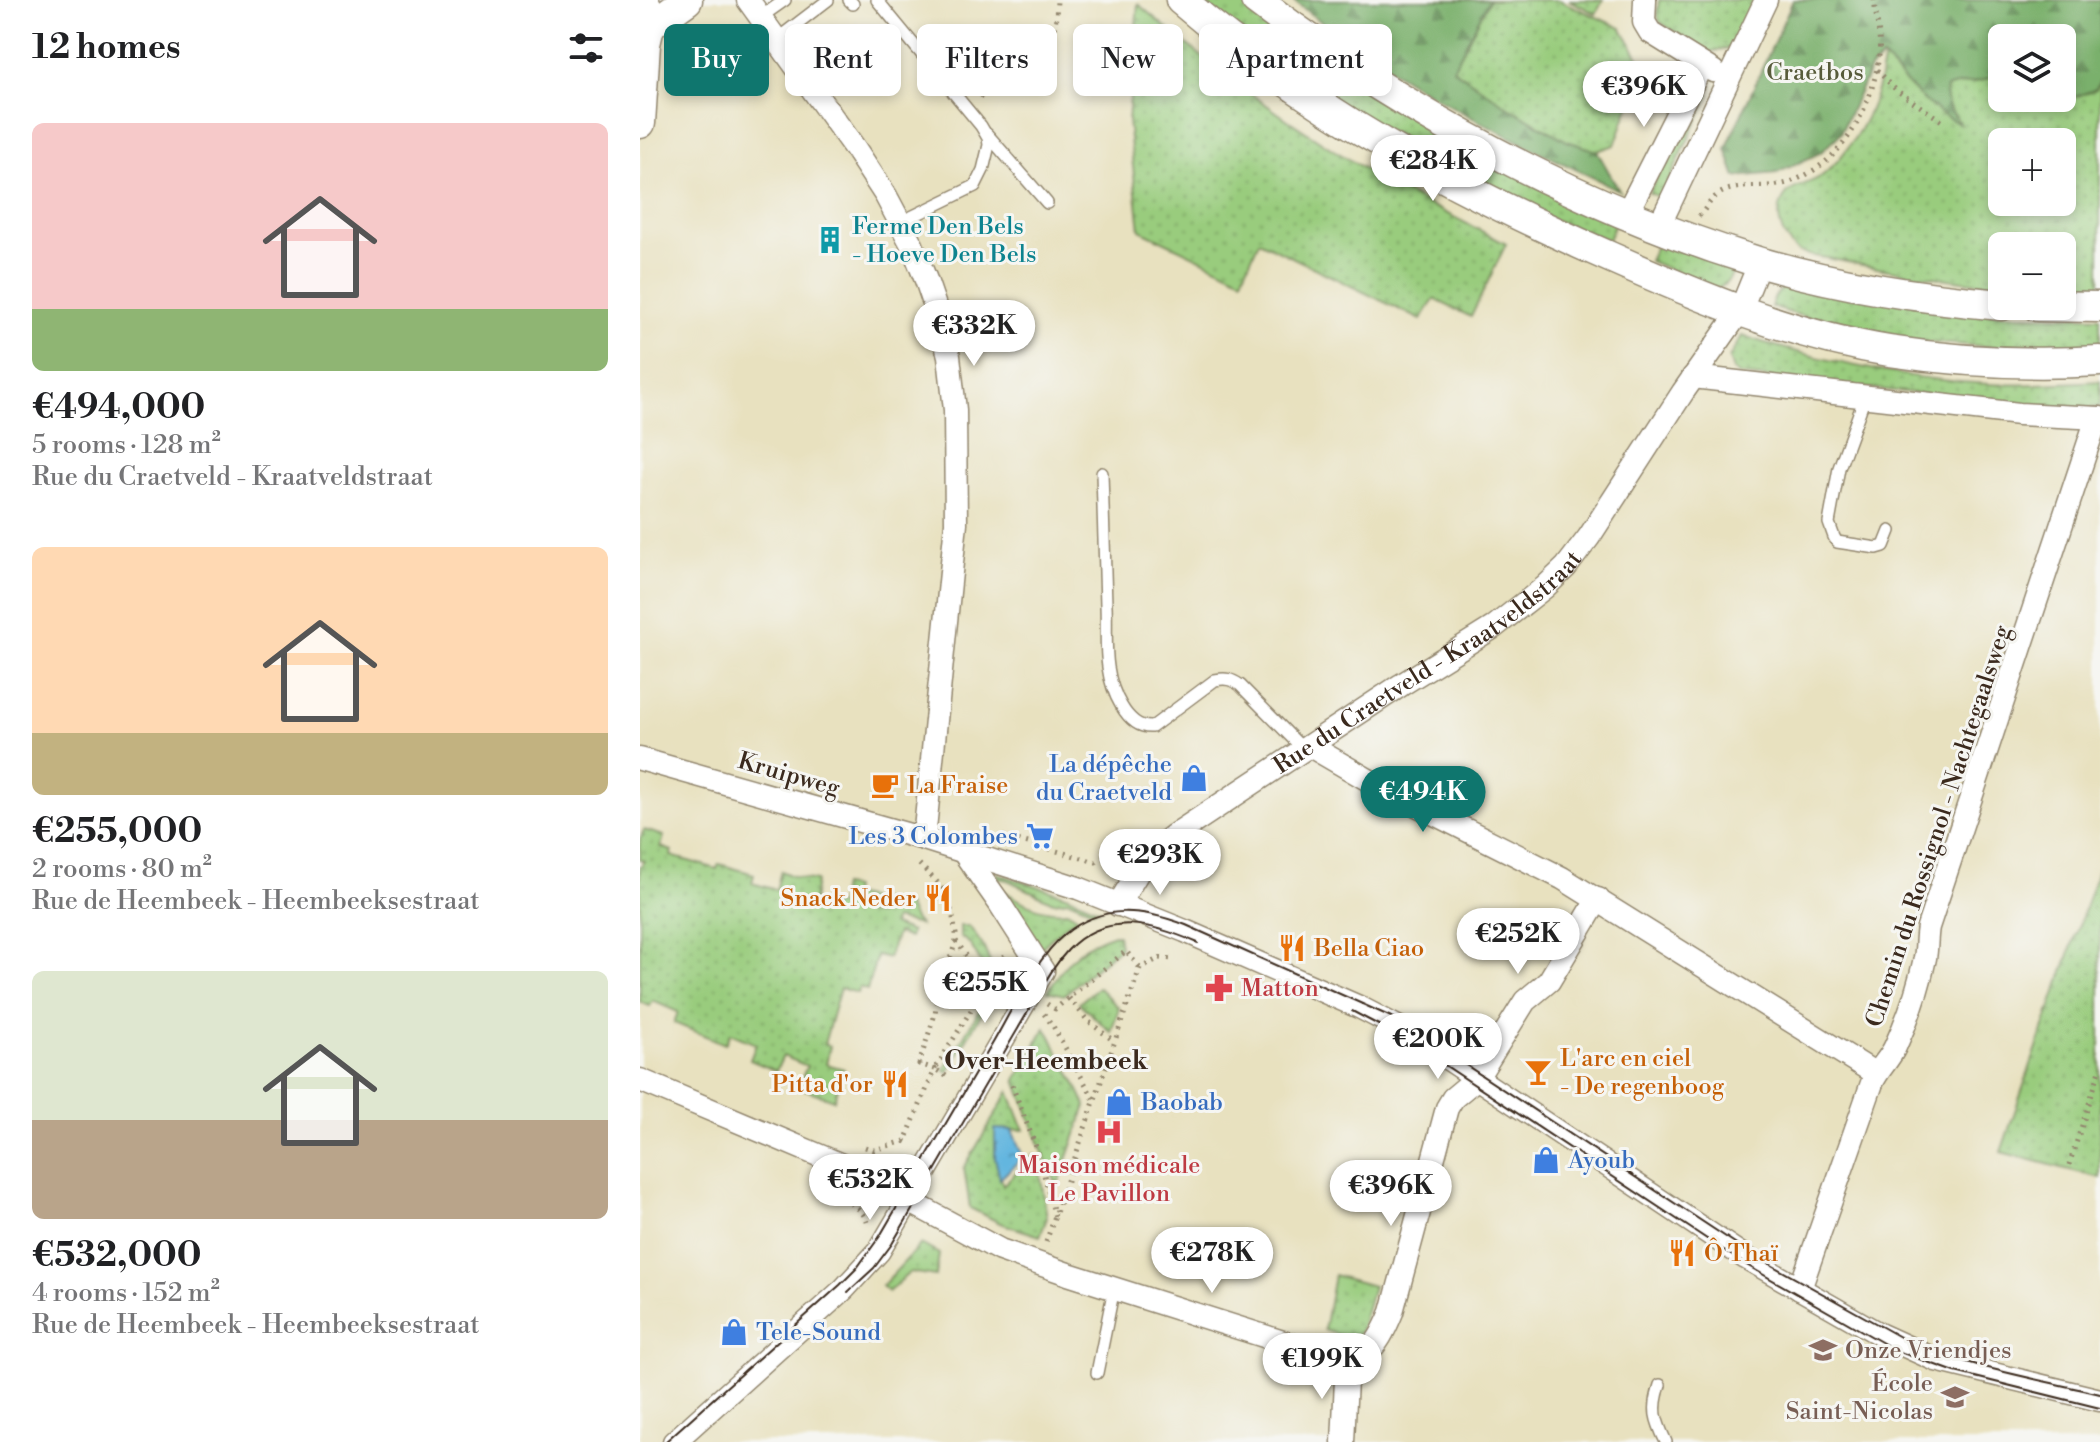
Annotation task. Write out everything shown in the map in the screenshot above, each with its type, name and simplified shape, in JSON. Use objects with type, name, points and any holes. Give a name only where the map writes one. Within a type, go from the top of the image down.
[{"type":"street","points":[[640,123],[647,12],[663,17],[687,0]]},
{"type":"street","points":[[1181,0],[1273,71],[1394,151],[1511,213],[1740,311],[1887,351],[1989,363],[2100,361]]},
{"type":"street","points":[[1256,0],[1345,63],[1432,117],[1512,161],[1627,213],[1760,262],[1877,289],[1988,304]]},
{"type":"street","points":[[1645,0],[1644,22],[1650,32],[1728,80]]},
{"type":"street","points":[[1638,269],[1766,0]]},
{"type":"street","points":[[754,8],[884,191],[926,280],[949,356],[955,410],[956,523],[924,839]]},
{"type":"street","points":[[1608,256],[1702,65]]},
{"type":"street","name":"Rue du Craetveld - Kraatveldstraat","points":[[1118,905],[1148,856],[1186,826],[1494,627],[1566,567],[1740,311],[1760,262]]},
{"type":"street","points":[[2076,307],[2100,307]]},
{"type":"street","points":[[1693,377],[2019,414],[2099,418]]},
{"type":"street","name":"Chemin du Rossignol - Nachtegaalsweg","points":[[1800,1289],[1876,1074],[1897,1043],[1916,991],[1925,961],[1928,927],[2099,418]]},
{"type":"street","points":[[1308,748],[1541,866],[1876,1074]]},
{"type":"street","name":"Kruipweg","points":[[640,759],[962,850],[1078,888],[1185,931],[1411,1034],[1746,1258],[1881,1335],[1918,1353],[1956,1365],[2100,1400]]},
{"type":"street","points":[[674,1442],[861,1272],[886,1241],[1043,971],[962,850]]},
{"type":"street","points":[[640,1080],[844,1166],[1000,1250],[1321,1354],[1357,1358],[1369,1350],[1388,1323],[1447,1108],[1453,1098],[1477,1078],[1525,1001],[1549,981],[1598,899]]},
{"type":"street","points":[[1343,1442],[1347,1359]]},
{"type":"lane","points":[[754,8],[785,0]]},
{"type":"lane","points":[[777,39],[828,0]]},
{"type":"lane","points":[[877,0],[1047,203]]},
{"type":"lane","points":[[901,222],[975,186],[983,170],[989,145],[985,132]]},
{"type":"lane","points":[[1865,397],[1839,468],[1829,523],[1837,542],[1877,548],[1886,543],[1890,531]]},
{"type":"lane","points":[[1102,473],[1108,666],[1122,708],[1134,723],[1143,728],[1152,727],[1215,680],[1224,678],[1240,685],[1308,748]]},
{"type":"lane","points":[[1097,1373],[1114,1288]]},
{"type":"lane","points":[[1660,1385],[1655,1412],[1666,1442]]},
{"type":"path","points":[[981,97],[1048,46],[1055,28],[1057,0]]},
{"type":"path","points":[[1693,223],[1722,192],[1786,183],[1814,170],[1837,153],[1849,138],[1865,105],[1876,70],[1879,46],[1874,0]]},
{"type":"path","points":[[1876,70],[1896,90],[1945,123]]},
{"type":"path","points":[[990,832],[1096,862],[1135,836]]},
{"type":"path","points":[[913,860],[938,883],[946,894],[952,912],[956,941],[919,1064],[946,1076]]},
{"type":"path","points":[[857,1144],[874,1150],[906,1142],[935,1069],[1019,932]]},
{"type":"path","points":[[956,941],[987,984]]},
{"type":"path","points":[[1115,1042],[1088,1021],[1070,997],[1126,951],[1140,968]]},
{"type":"path","points":[[1046,1242],[1140,968],[1160,958],[1175,959]]},
{"type":"path","points":[[1043,1014],[1053,1026],[1095,1101]]},
{"type":"path","points":[[2069,1165],[2100,1070]]},
{"type":"path","points":[[1012,1085],[1038,1152],[1055,1218]]},
{"type":"path","points":[[829,1193],[853,1204],[865,1215],[868,1230]]},
{"type":"green space","points":[[1199,0],[1243,0],[1283,24],[1232,24]]},
{"type":"green space","points":[[1292,0],[1489,0],[1453,69],[1508,107],[1567,141],[1597,151],[1619,190],[1506,135],[1392,70],[1392,24],[1324,24]]},
{"type":"green space","points":[[1489,0],[1559,0],[1621,28],[1644,65],[1615,145],[1597,151],[1567,141],[1508,107],[1453,69]]},
{"type":"green space","points":[[1569,0],[1603,0],[1596,14]]},
{"type":"green space","points":[[1659,0],[1757,0],[1735,43],[1710,52],[1660,22],[1657,14]]},
{"type":"green space","name":"Craetbos","points":[[1793,0],[2100,0],[2100,80],[2096,89],[2076,97],[2076,24],[1988,24],[1988,78],[1946,88],[1947,102],[1960,124],[1928,104],[1883,57],[1870,69],[1840,134],[1820,153],[1777,173],[1736,177],[1726,149]]},
{"type":"green space","points":[[1138,4],[1162,24],[1136,24]]},
{"type":"green space","points":[[1183,41],[1199,54],[1199,96],[1255,96],[1368,171],[1506,244],[1471,317],[1434,299],[1421,320],[1259,241],[1242,279],[1140,230],[1128,121],[1130,96],[1183,96]]},
{"type":"green space","points":[[1884,57],[1897,74],[1959,122],[1947,101],[1946,88],[1988,78],[1988,112],[2076,112],[2076,95],[2100,80],[2100,288],[2076,287],[2076,232],[1988,232],[1988,284],[1916,275],[1813,256],[1796,250],[1782,231],[1779,216],[1782,202],[1789,192],[1823,175],[1847,149],[1862,127],[1879,84]]},
{"type":"green space","points":[[1392,89],[1615,223],[1608,240],[1533,212],[1329,96],[1392,96]]},
{"type":"green space","points":[[1699,90],[1709,95],[1661,198],[1649,193]]},
{"type":"green space","points":[[1659,239],[1733,266],[1731,277],[1717,289],[1649,261]]},
{"type":"green space","points":[[1791,282],[1988,313],[1988,320],[2100,317],[2100,350],[2067,352],[1882,339],[1771,307],[1784,286]]},
{"type":"green space","points":[[1742,336],[1833,361],[1926,378],[2003,385],[2100,381],[2100,407],[2052,407],[1740,375],[1733,370],[1729,358]]},
{"type":"green space","points":[[644,830],[664,836],[661,847],[672,851],[671,856],[717,869],[719,864],[754,874],[752,883],[776,890],[781,871],[816,881],[813,901],[838,906],[842,886],[853,888],[852,895],[870,899],[867,914],[878,915],[881,900],[905,902],[919,925],[894,919],[893,925],[911,932],[909,938],[897,933],[888,958],[877,955],[867,990],[859,987],[857,993],[840,988],[824,1044],[830,1046],[826,1064],[844,1069],[834,1100],[798,1087],[807,1066],[783,1056],[776,1071],[750,1060],[756,1044],[730,1033],[725,1044],[674,1023],[678,1012],[653,1001],[650,1006],[640,1002],[640,867],[644,861],[640,859],[640,839]]},
{"type":"green space","points":[[2100,864],[2100,1178],[2001,1152]]},
{"type":"green space","points":[[996,873],[1069,896],[1098,909],[1092,910],[1069,900],[1053,902],[998,878]]},
{"type":"green space","points":[[1004,891],[1034,907],[1067,911],[1077,917],[1039,950]]},
{"type":"green space","points":[[960,926],[969,926],[983,946],[990,962],[985,970],[970,944],[960,936]]},
{"type":"green space","points":[[1118,935],[1120,947],[1064,995],[1048,991],[1075,955],[1092,943]]},
{"type":"green space","points":[[999,983],[948,1072],[944,1070],[988,995]]},
{"type":"green space","points":[[1098,987],[1119,1008],[1111,1032],[1079,1003]]},
{"type":"green space","points":[[1045,1028],[1086,1106],[1058,1185],[1049,1169],[1016,1080]]},
{"type":"green space","points":[[1009,1091],[1024,1130],[995,1129],[995,1158],[1003,1185],[1034,1155],[1040,1172],[1047,1218],[1040,1236],[1000,1223],[970,1208],[964,1168]]},
{"type":"green space","points":[[921,1244],[939,1254],[936,1276],[910,1272],[888,1292],[882,1286]]},
{"type":"green space","points":[[1334,1275],[1373,1286],[1360,1332],[1356,1334],[1342,1335],[1324,1330]]},
{"type":"water","points":[[995,1129],[1012,1130],[1023,1157],[1000,1179],[995,1158]]},
{"type":"tram line","points":[[665,1442],[857,1268],[880,1236],[1026,984],[1054,944],[1079,924],[1094,917],[1124,912],[1154,915],[1186,925],[1398,1020],[1750,1253],[1902,1338],[1974,1364],[2100,1394]]},
{"type":"tram line","points":[[848,1292],[874,1268],[892,1244],[1047,979],[1068,950],[1098,929],[1131,924],[1164,930],[1198,943]]},
{"type":"tram line","points":[[1352,1011],[1407,1040],[1743,1263],[1897,1351],[1955,1372],[2100,1408]]},
{"type":"place","name":"Ferme Den Bels - Hoeve Den Bels","points":[[830,240]]},
{"type":"place","name":"La dépêche du Craetveld","points":[[1194,778]]},
{"type":"place","name":"La Fraise","points":[[885,785]]},
{"type":"place","name":"Les 3 Colombes","points":[[1040,836]]},
{"type":"place","name":"Snack Neder","points":[[938,898]]},
{"type":"place","name":"Bella Ciao","points":[[1292,948]]},
{"type":"place","name":"Matton","points":[[1219,988]]},
{"type":"place","name":"L'arc en ciel - De regenboog","points":[[1538,1072]]},
{"type":"place","name":"Pitta d'or","points":[[895,1084]]},
{"type":"place","name":"Baobab","points":[[1119,1102]]},
{"type":"place","name":"Maison médicale Le Pavillon","points":[[1109,1132]]},
{"type":"place","name":"Ayoub","points":[[1546,1160]]},
{"type":"place","name":"Ô Thaï","points":[[1682,1253]]},
{"type":"place","name":"Tele-Sound","points":[[734,1332]]},
{"type":"place","name":"Onze Vriendjes","points":[[1823,1350]]},
{"type":"place","name":"École Saint-Nicolas","points":[[1955,1397]]},
{"type":"district","name":"Over-Heembeek","points":[[1046,1060]]}]
